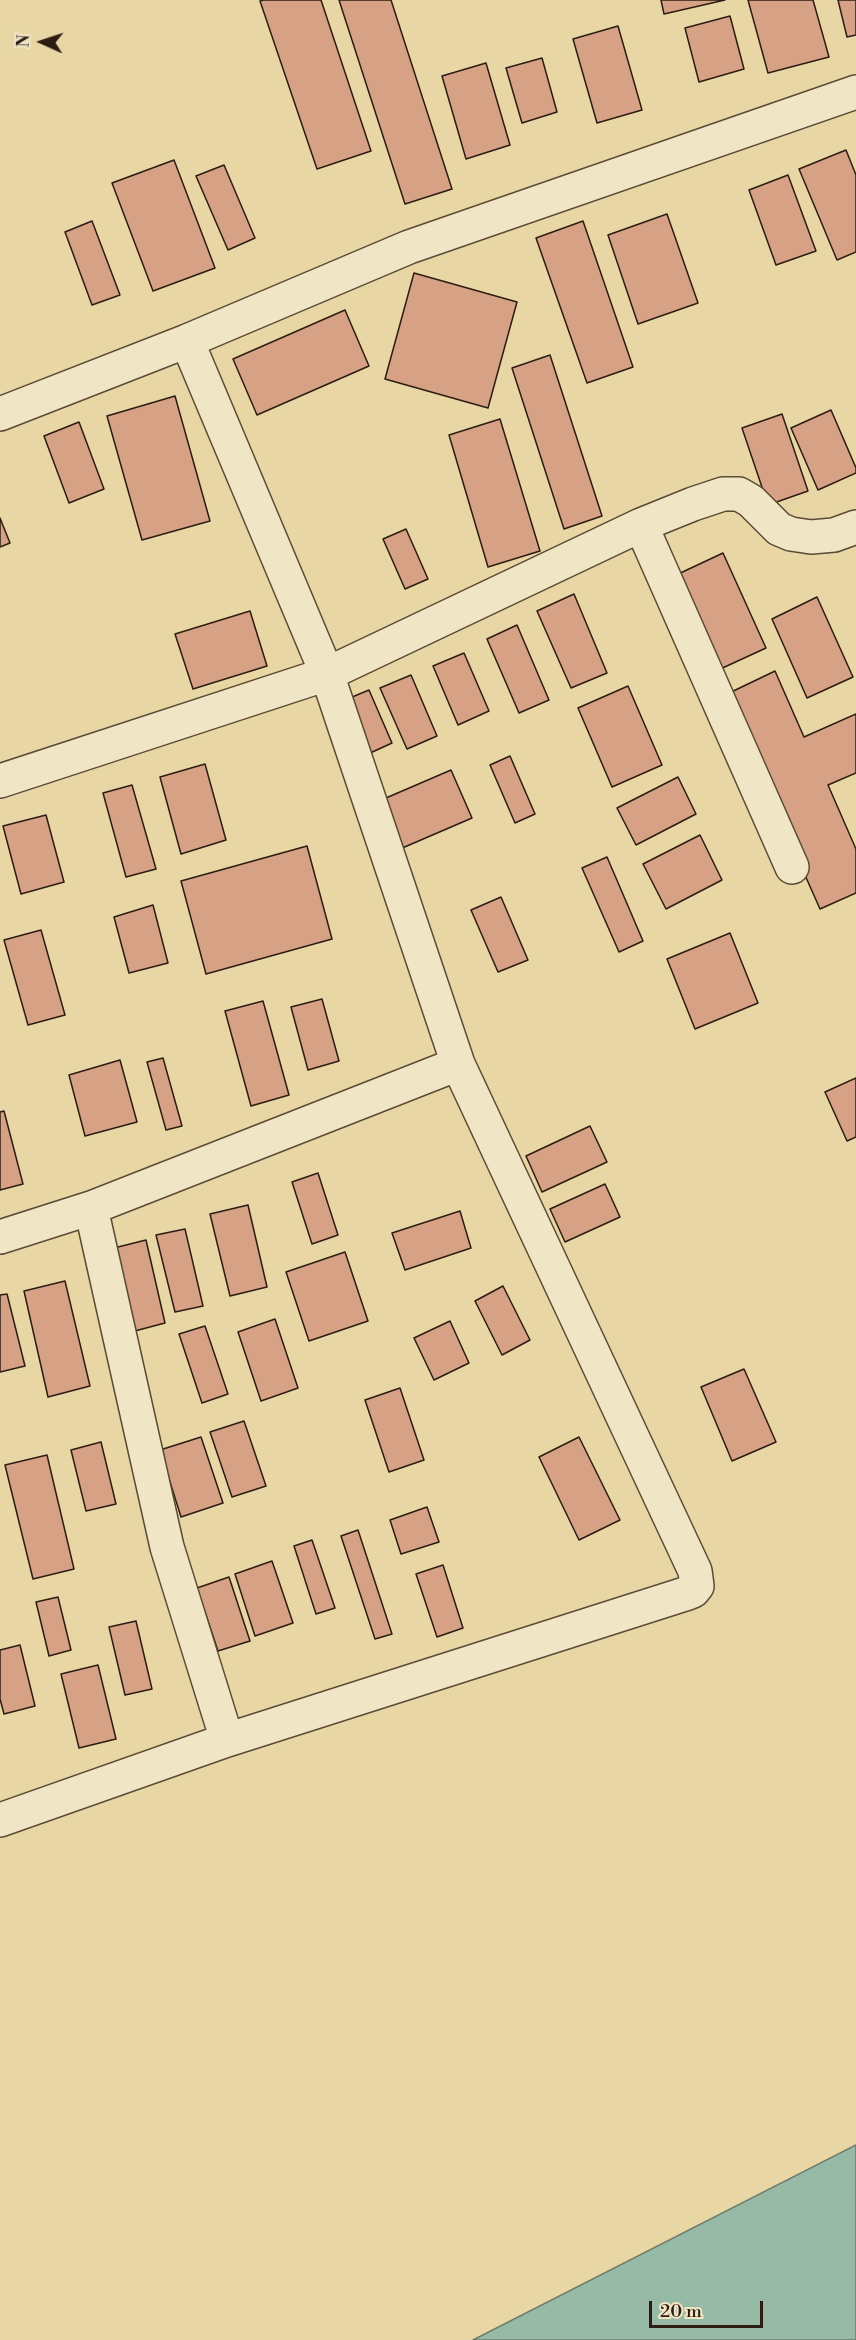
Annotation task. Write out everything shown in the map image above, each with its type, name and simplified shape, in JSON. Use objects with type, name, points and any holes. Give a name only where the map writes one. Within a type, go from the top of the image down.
[{"type":"street","points":[[0,414],[187,341],[409,247],[856,92]]},
{"type":"street","points":[[0,1820],[227,1740],[688,1593],[697,1586],[694,1571],[458,1064],[327,674],[187,341]]},
{"type":"street","points":[[0,781],[327,674],[641,525],[693,504],[732,492],[751,501],[779,529],[791,534],[811,537],[834,535],[856,527]]},
{"type":"street","points":[[641,525],[792,867]]},
{"type":"street","points":[[0,1237],[91,1208],[458,1064]]},
{"type":"street","points":[[91,1208],[167,1547],[227,1740]]},
{"type":"shaded area","points":[[856,2145],[856,2340],[473,2340]]},
{"type":"building","points":[[321,0],[371,151],[317,169],[260,1]]},
{"type":"building","points":[[339,0],[391,0],[452,189],[405,204]]},
{"type":"building","points":[[661,0],[725,0],[664,14]]},
{"type":"building","points":[[748,0],[813,0],[829,57],[768,73]]},
{"type":"building","points":[[838,0],[856,0],[856,35],[847,37]]},
{"type":"building","points":[[730,16],[744,69],[699,82],[685,28]]},
{"type":"building","points":[[618,26],[642,110],[597,123],[573,39]]},
{"type":"building","points":[[542,58],[557,112],[522,123],[506,68]]},
{"type":"building","points":[[486,63],[510,145],[466,159],[442,76]]},
{"type":"building","points":[[846,150],[856,175],[856,252],[837,260],[799,169]]},
{"type":"building","points":[[174,160],[215,268],[153,291],[112,183]]},
{"type":"building","points":[[224,165],[255,238],[228,250],[196,176]]},
{"type":"building","points":[[788,175],[816,251],[776,265],[749,190]]},
{"type":"building","points":[[667,214],[698,303],[638,324],[608,235]]},
{"type":"building","points":[[92,221],[120,295],[92,305],[65,232]]},
{"type":"building","points":[[583,221],[633,367],[587,383],[536,238]]},
{"type":"building","points":[[414,273],[517,302],[488,408],[385,379]]},
{"type":"building","points":[[345,310],[369,366],[257,415],[233,359]]},
{"type":"building","points":[[550,355],[602,516],[564,529],[512,368]]},
{"type":"building","points":[[175,396],[210,521],[142,540],[107,416]]},
{"type":"building","points":[[831,410],[856,468],[856,473],[818,490],[791,428]]},
{"type":"building","points":[[782,414],[808,491],[768,505],[742,428]]},
{"type":"building","points":[[500,419],[540,551],[488,567],[449,435]]},
{"type":"building","points":[[79,422],[104,489],[69,503],[44,436]]},
{"type":"building","points":[[0,518],[10,543],[0,547]]},
{"type":"building","points":[[406,529],[428,579],[405,589],[383,539]]},
{"type":"building","points":[[723,553],[766,648],[716,671],[674,576]]},
{"type":"building","points":[[574,594],[607,673],[571,688],[537,611]]},
{"type":"building","points":[[817,597],[853,677],[807,698],[772,619]]},
{"type":"building","points":[[250,611],[267,666],[193,689],[175,634]]},
{"type":"building","points":[[517,625],[549,700],[519,713],[487,639]]},
{"type":"building","points":[[464,653],[489,711],[458,725],[433,666]]},
{"type":"building","points":[[775,671],[804,737],[856,714],[856,773],[828,785],[856,849],[856,893],[820,909],[725,695]]},
{"type":"building","points":[[411,675],[437,736],[407,749],[380,688]]},
{"type":"building","points":[[628,686],[662,765],[612,787],[578,708]]},
{"type":"building","points":[[369,690],[392,743],[368,754],[345,700]]},
{"type":"building","points":[[510,756],[535,814],[515,823],[490,765]]},
{"type":"building","points":[[205,764],[226,840],[181,854],[160,777]]},
{"type":"building","points":[[451,770],[472,818],[400,849],[379,801]]},
{"type":"building","points":[[678,777],[696,814],[636,845],[617,808]]},
{"type":"building","points":[[132,785],[156,869],[126,877],[103,793]]},
{"type":"building","points":[[46,815],[64,882],[21,894],[3,826]]},
{"type":"building","points":[[700,835],[722,880],[666,909],[643,864]]},
{"type":"building","points":[[307,846],[332,939],[206,974],[181,881]]},
{"type":"building","points":[[607,857],[643,941],[619,952],[582,868]]},
{"type":"building","points":[[501,897],[528,960],[498,972],[471,910]]},
{"type":"building","points":[[153,905],[168,963],[129,973],[114,917]]},
{"type":"building","points":[[41,930],[65,1015],[28,1025],[4,940]]},
{"type":"building","points":[[730,933],[758,1003],[695,1029],[667,959]]},
{"type":"building","points":[[322,999],[339,1061],[308,1070],[291,1007]]},
{"type":"building","points":[[263,1001],[289,1095],[251,1106],[225,1011]]},
{"type":"building","points":[[163,1058],[182,1126],[166,1130],[147,1062]]},
{"type":"building","points":[[120,1060],[137,1122],[85,1136],[69,1075]]},
{"type":"building","points":[[856,1078],[856,1137],[847,1141],[825,1092]]},
{"type":"building","points":[[4,1111],[23,1184],[0,1190],[0,1112]]},
{"type":"building","points":[[590,1126],[607,1162],[542,1192],[526,1156]]},
{"type":"building","points":[[318,1173],[338,1235],[312,1244],[292,1182]]},
{"type":"building","points":[[605,1184],[620,1217],[565,1242],[550,1209]]},
{"type":"building","points":[[248,1205],[267,1287],[230,1296],[210,1214]]},
{"type":"building","points":[[460,1211],[471,1248],[405,1270],[392,1233]]},
{"type":"building","points":[[185,1229],[203,1306],[175,1312],[156,1235]]},
{"type":"building","points":[[146,1240],[165,1323],[131,1332],[110,1249]]},
{"type":"building","points":[[345,1252],[368,1321],[309,1341],[286,1272]]},
{"type":"building","points":[[65,1281],[90,1386],[48,1397],[24,1291]]},
{"type":"building","points":[[503,1286],[530,1340],[502,1355],[475,1301]]},
{"type":"building","points":[[7,1294],[25,1366],[0,1372],[0,1295]]},
{"type":"building","points":[[275,1319],[298,1388],[261,1401],[238,1332]]},
{"type":"building","points":[[450,1321],[469,1363],[434,1380],[414,1338]]},
{"type":"building","points":[[205,1326],[228,1394],[202,1403],[179,1334]]},
{"type":"building","points":[[744,1369],[776,1442],[732,1461],[701,1387]]},
{"type":"building","points":[[400,1388],[424,1460],[389,1472],[365,1400]]},
{"type":"building","points":[[244,1421],[266,1486],[232,1497],[210,1432]]},
{"type":"building","points":[[201,1437],[223,1503],[181,1517],[160,1450]]},
{"type":"building","points":[[579,1437],[620,1520],[579,1540],[539,1457]]},
{"type":"building","points":[[101,1442],[116,1504],[86,1511],[71,1450]]},
{"type":"building","points":[[47,1455],[74,1569],[33,1579],[5,1465]]},
{"type":"building","points":[[427,1507],[439,1542],[401,1554],[390,1520]]},
{"type":"building","points":[[358,1530],[392,1634],[375,1639],[341,1536]]},
{"type":"building","points":[[312,1540],[335,1608],[316,1614],[294,1546]]},
{"type":"building","points":[[272,1561],[293,1623],[255,1636],[235,1574]]},
{"type":"building","points":[[443,1565],[463,1628],[437,1637],[416,1574]]},
{"type":"building","points":[[229,1577],[250,1641],[218,1651],[197,1588]]},
{"type":"building","points":[[58,1597],[71,1650],[49,1656],[36,1602]]},
{"type":"building","points":[[136,1621],[152,1689],[125,1695],[109,1627]]},
{"type":"building","points":[[20,1645],[35,1706],[4,1714],[0,1699],[0,1650]]},
{"type":"building","points":[[98,1665],[116,1739],[79,1748],[61,1674]]}]
